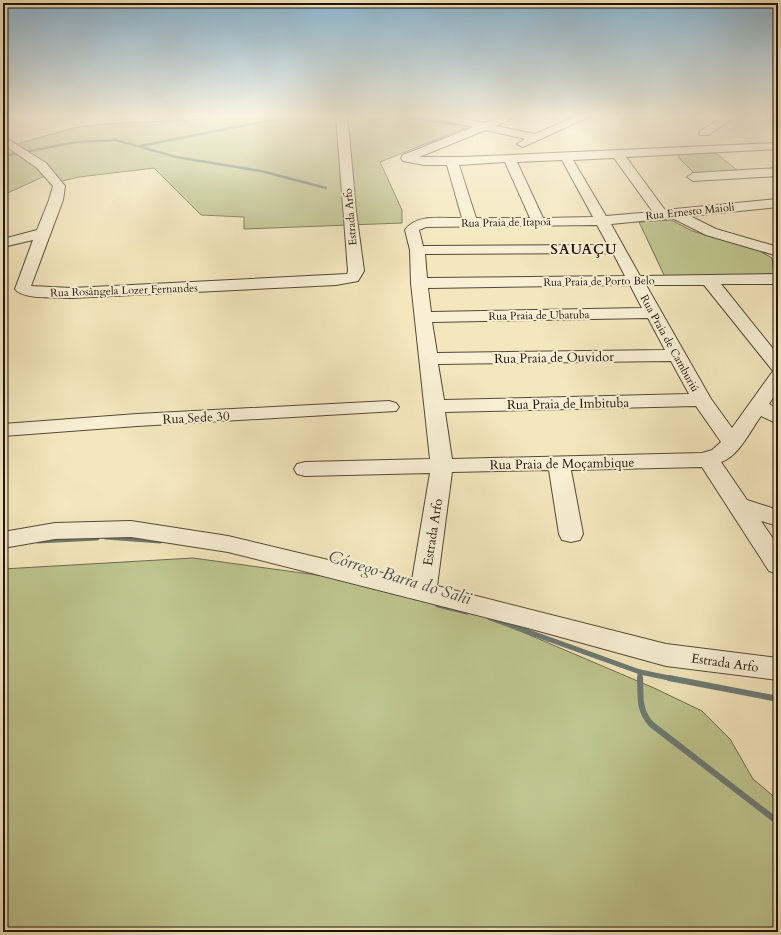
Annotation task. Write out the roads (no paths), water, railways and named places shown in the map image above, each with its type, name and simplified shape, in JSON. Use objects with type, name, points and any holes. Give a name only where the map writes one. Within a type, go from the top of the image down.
[{"type":"street","name":"Rua Rosângela Lozer Fernandes","points":[[32,159],[53,177],[59,186],[56,200],[42,233],[23,285],[23,289],[40,293],[159,290],[336,280],[352,278],[356,271]]},
{"type":"street","name":"Estrada Arfo","points":[[345,159],[349,211],[356,271]]},
{"type":"street","points":[[410,159],[452,161],[520,159]]},
{"type":"street","points":[[510,159],[538,221]]},
{"type":"street","name":"Rua Praia de Camburiú","points":[[567,159],[702,400],[732,443]]},
{"type":"street","points":[[621,159],[667,213],[707,230],[778,252]]},
{"type":"street","points":[[676,159],[703,188]]},
{"type":"street","points":[[730,159],[773,190]]},
{"type":"street","points":[[452,161],[470,222]]},
{"type":"street","points":[[687,170],[752,174],[778,172]]},
{"type":"street","name":"Rua Ernesto Maioli","points":[[602,221],[667,213],[718,203],[778,203]]},
{"type":"street","name":"Rua Praia de Itapoã","points":[[412,230],[416,226],[422,224],[602,221]]},
{"type":"street","name":"Estrada Arfo","points":[[412,230],[417,250],[419,283],[442,465],[423,593],[666,655],[778,669]]},
{"type":"street","points":[[3,244],[42,233]]},
{"type":"street","points":[[417,250],[618,250]]},
{"type":"street","name":"Rua Praia de Porto Belo","points":[[419,283],[778,279]]},
{"type":"street","points":[[709,280],[778,367]]},
{"type":"street","name":"Rua Praia de Ubatuba","points":[[423,317],[654,313]]},
{"type":"street","name":"Rua Praia de Ouvidor","points":[[429,359],[678,355]]},
{"type":"street","points":[[770,392],[778,418]]},
{"type":"street","name":"Rua Praia de Moçambique","points":[[305,469],[708,459],[720,455],[732,443],[770,392]]},
{"type":"street","name":"Rua Praia de Imbituba","points":[[434,406],[702,400]]},
{"type":"street","name":"Rua Sede 30","points":[[3,430],[136,420],[389,407]]},
{"type":"street","points":[[708,459],[778,565]]},
{"type":"street","points":[[559,463],[571,534]]},
{"type":"street","points":[[740,506],[778,518]]},
{"type":"street","points":[[3,540],[55,531],[131,529],[228,544],[423,593]]},
{"type":"waterway","points":[[186,159],[261,171],[326,188]]},
{"type":"waterway","name":"Córrego Barra do Sahi","points":[[106,537],[160,541]]},
{"type":"waterway","name":"Córrego Barra do Sahi","points":[[38,541],[97,538]]},
{"type":"waterway","name":"Córrego Barra do Sahi","points":[[438,605],[467,612]]},
{"type":"waterway","name":"Córrego Barra do Sahi","points":[[490,618],[640,672]]},
{"type":"waterway","name":"Córrego Barra do Sahi","points":[[640,672],[671,678]]},
{"type":"waterway","points":[[640,672],[640,697],[642,708],[651,724],[778,822]]},
{"type":"waterway","name":"Córrego Barra do Sahi","points":[[671,678],[778,699]]},
{"type":"district","name":"SAUAÇU","points":[[584,249]]}]
